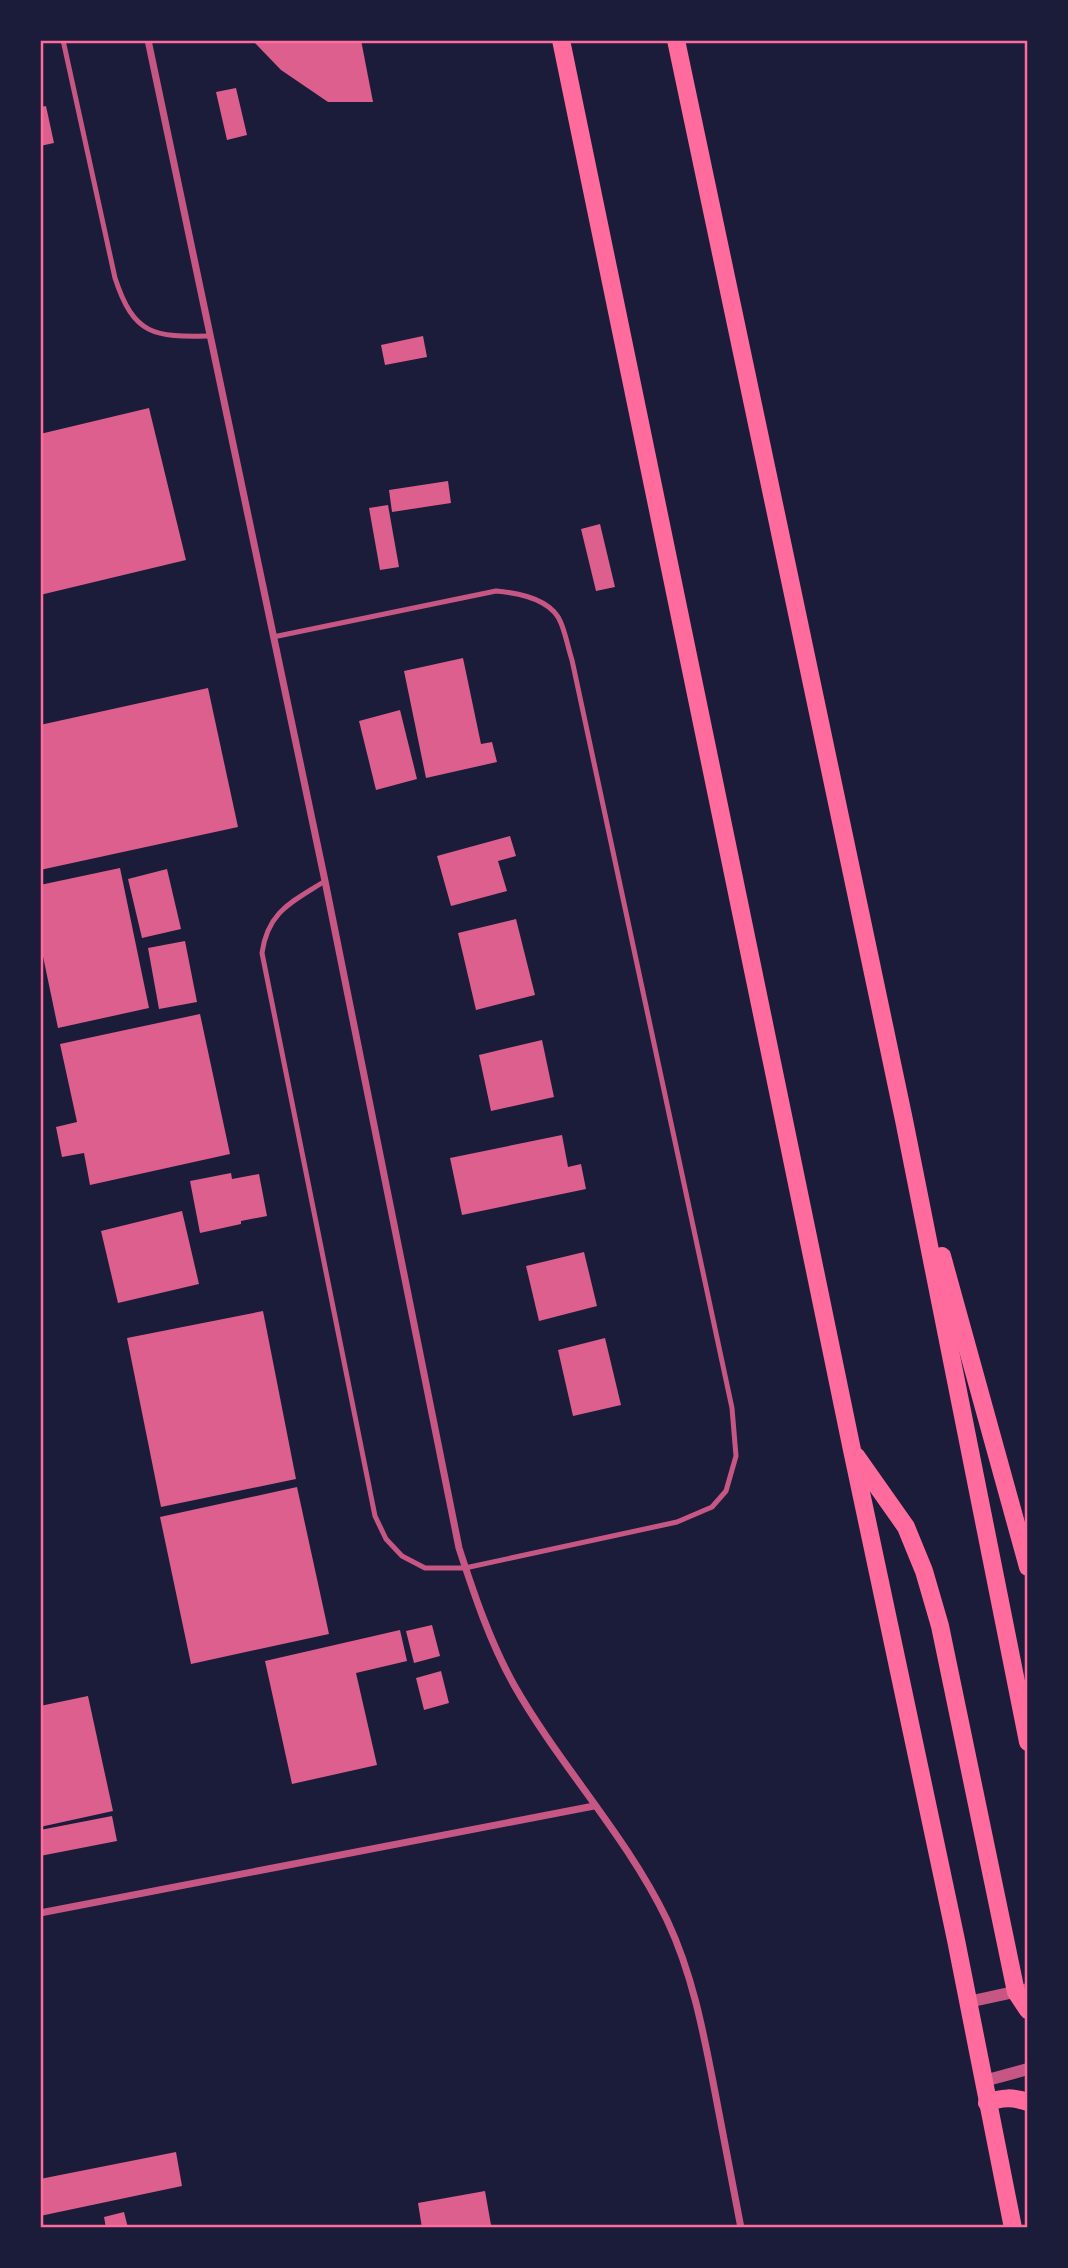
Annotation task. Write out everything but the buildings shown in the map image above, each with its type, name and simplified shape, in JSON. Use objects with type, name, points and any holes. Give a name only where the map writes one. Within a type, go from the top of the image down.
[{"type":"main road","points":[[561,40],[1013,2228]]},
{"type":"main road","points":[[676,40],[904,1120],[1028,1742]]},
{"type":"main road","points":[[904,1120],[1028,1567]]},
{"type":"main road","points":[[852,1450],[906,1527],[924,1571],[937,1615],[1028,2010]]},
{"type":"main road","points":[[988,2103],[1000,2098],[1028,2102]]},
{"type":"street","points":[[148,40],[325,881],[459,1548],[496,1647],[514,1685],[594,1806],[622,1842],[668,1922],[698,2008],[741,2228]]},
{"type":"street","points":[[40,1913],[594,1806]]},
{"type":"street","points":[[968,2001],[1022,1990]]},
{"type":"street","points":[[984,2081],[1028,2068]]},
{"type":"lane","points":[[63,40],[121,297],[132,316],[149,330],[169,337],[210,335]]},
{"type":"lane","points":[[273,637],[496,591],[511,592],[544,603],[561,620],[572,660],[732,1408],[736,1457],[726,1491],[712,1507],[677,1522],[466,1568],[425,1568],[402,1556],[386,1539],[375,1516],[369,1489],[261,953],[264,935],[272,919],[285,907],[325,881]]}]
